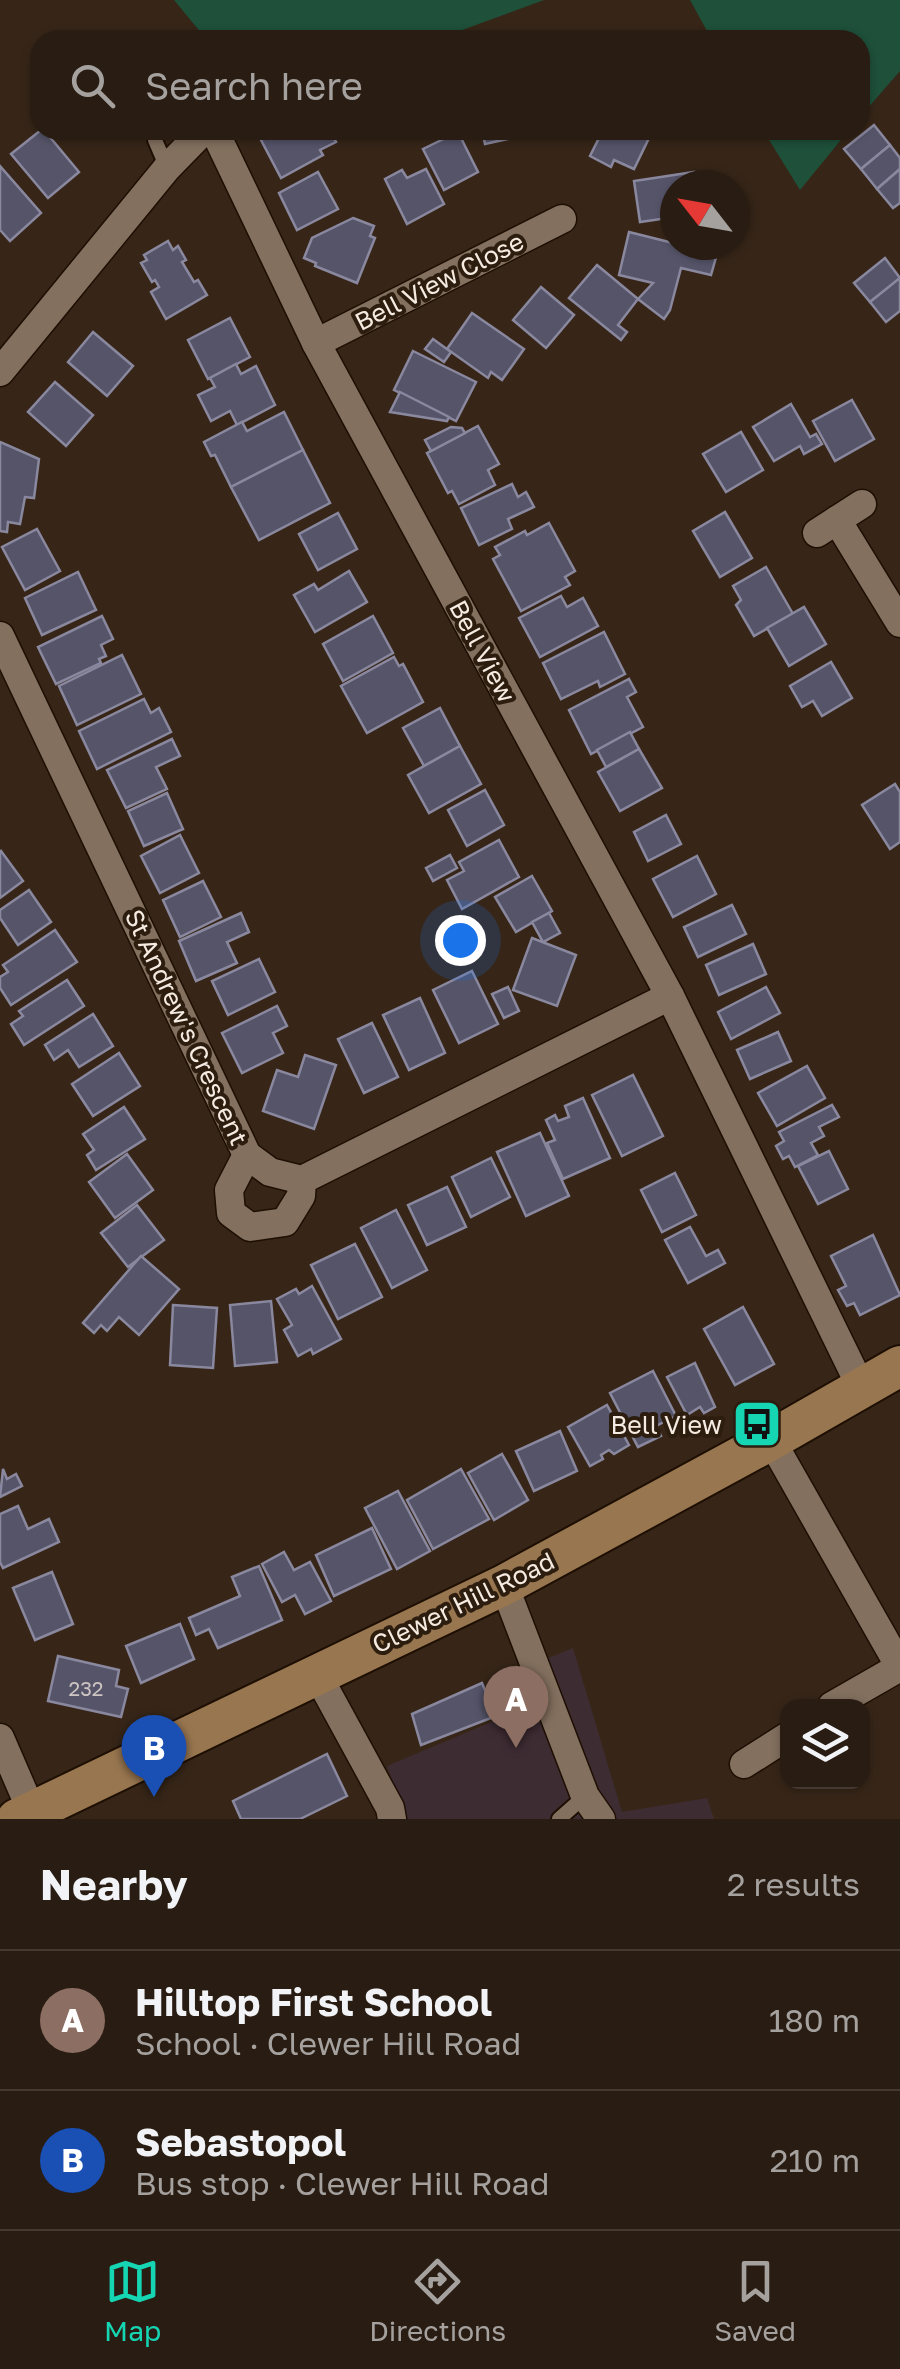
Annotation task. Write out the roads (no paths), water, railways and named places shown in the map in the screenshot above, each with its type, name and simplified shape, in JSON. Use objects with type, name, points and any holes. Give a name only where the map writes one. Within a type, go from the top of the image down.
[{"type":"street","points":[[0,372],[194,140]]},
{"type":"street","name":"Bell View","points":[[219,140],[316,343],[670,996],[861,1387]]},
{"type":"street","name":"Bell View Close","points":[[316,343],[562,219]]},
{"type":"street","points":[[862,504],[827,526],[900,623]]},
{"type":"street","name":"St Andrew's Crescent","points":[[0,636],[246,1154],[270,1172],[302,1180]]},
{"type":"street","points":[[246,1154],[230,1190],[231,1213],[250,1226],[285,1222],[301,1196],[302,1180],[670,996]]},
{"type":"street","name":"Clewer Hill Road","points":[[28,1816],[318,1676],[398,1633],[504,1585],[900,1366]]},
{"type":"street","points":[[771,1440],[900,1667],[844,1699]]},
{"type":"street","points":[[504,1585],[592,1807]]},
{"type":"street","points":[[318,1676],[392,1819]]},
{"type":"street","points":[[0,1738],[28,1816]]},
{"type":"street","points":[[744,1764],[780,1741]]},
{"type":"lane","points":[[155,140],[167,168]]},
{"type":"lane","points":[[559,1819],[592,1807]]},
{"type":"place","name":"Bell View","points":[[757,1424]]},
{"type":"place","name":"Hilltop First School","points":[[516,1748]]},
{"type":"place","name":"Sebastopol","points":[[154,1797]]}]
